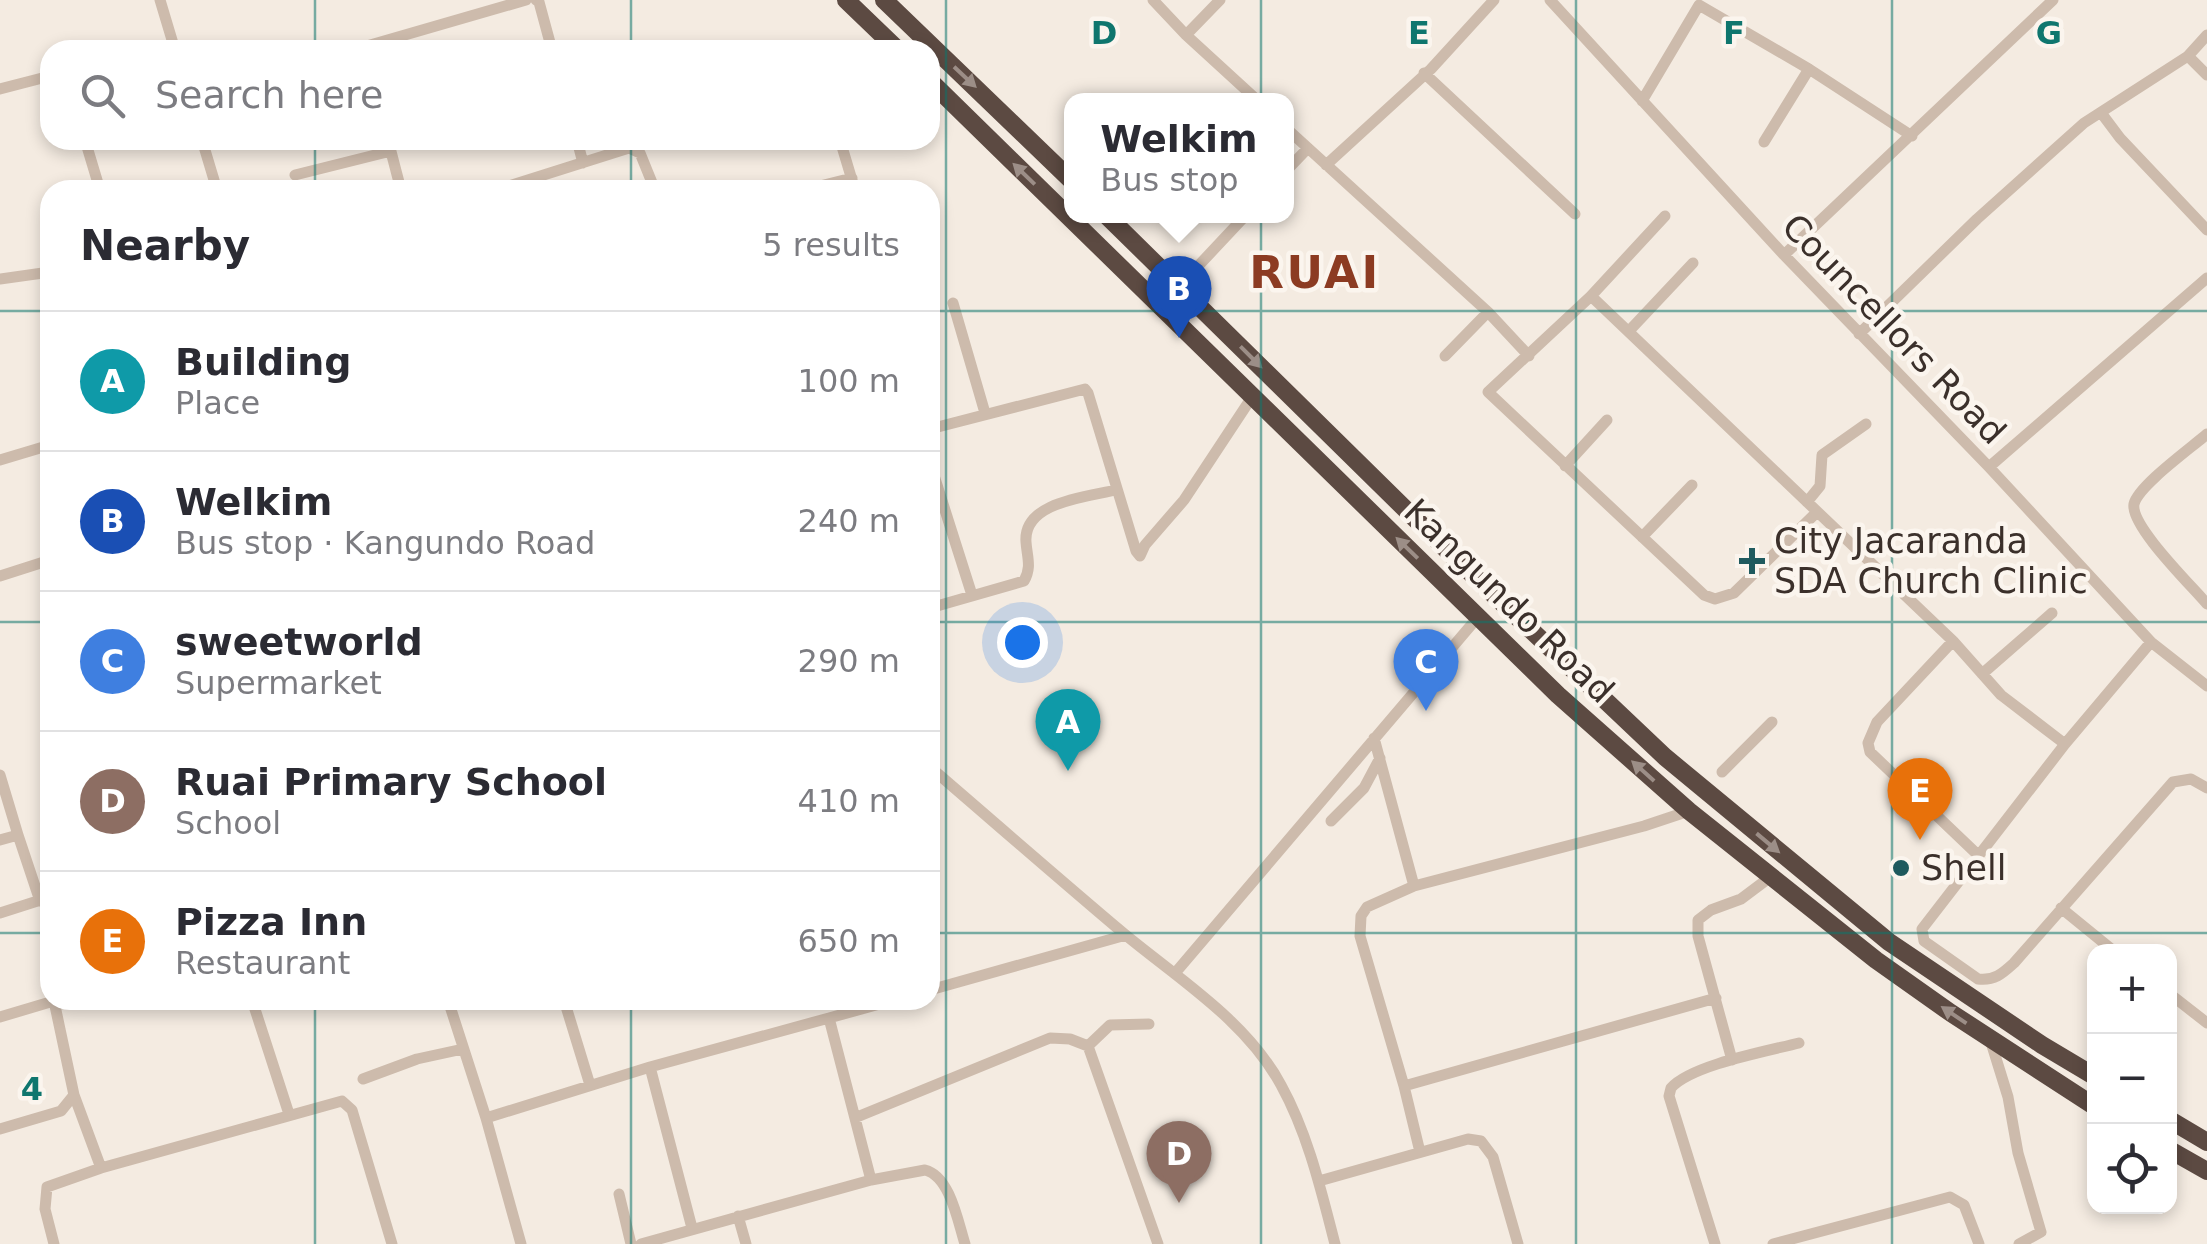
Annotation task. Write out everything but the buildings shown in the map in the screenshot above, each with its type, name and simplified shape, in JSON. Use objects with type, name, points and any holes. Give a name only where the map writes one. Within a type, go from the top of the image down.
[{"type":"highway","points":[[846,0],[888,40]]},
{"type":"highway","points":[[895,3],[932,40]]},
{"type":"highway","points":[[940,48],[1064,173]]},
{"type":"highway","name":"Kangundo Road","points":[[940,91],[1064,213]]},
{"type":"highway","name":"Kangundo Road","points":[[1075,223],[1558,695],[1689,812],[1924,995],[2087,1101]]},
{"type":"highway","name":"Kangundo Road","points":[[1113,223],[1665,757],[1889,942],[2087,1072]]},
{"type":"highway","points":[[1876,960],[1889,942]]},
{"type":"highway","points":[[1924,995],[1939,976]]},
{"type":"highway","points":[[2034,1066],[2042,1044]]},
{"type":"highway","points":[[2177,1124],[2207,1142]]},
{"type":"highway","points":[[2177,1154],[2207,1171]]},
{"type":"street","points":[[160,0],[172,40]]},
{"type":"street","points":[[389,40],[526,0]]},
{"type":"street","points":[[536,0],[549,40]]},
{"type":"street","points":[[1153,0],[1250,93]]},
{"type":"street","points":[[1186,35],[1220,0]]},
{"type":"street","points":[[1326,166],[1424,74],[1494,0]]},
{"type":"street","name":"Councellors Road","points":[[1550,0],[1784,255],[2151,642],[2207,686]]},
{"type":"street","points":[[1784,255],[2054,0]]},
{"type":"street","points":[[1642,101],[1699,5],[1809,69],[1912,136]]},
{"type":"street","points":[[1859,334],[2084,124],[2188,56],[2207,35]]},
{"type":"street","points":[[2188,56],[2207,75]]},
{"type":"street","points":[[1764,142],[1809,69]]},
{"type":"street","points":[[1424,74],[1575,214]]},
{"type":"street","points":[[0,89],[40,79]]},
{"type":"street","points":[[2102,114],[2207,230]]},
{"type":"street","points":[[1294,135],[1488,312],[1529,356]]},
{"type":"street","points":[[1294,163],[1308,148]]},
{"type":"street","points":[[89,150],[97,180]]},
{"type":"street","points":[[205,150],[213,180]]},
{"type":"street","points":[[295,174],[376,150]]},
{"type":"street","points":[[390,150],[398,180]]},
{"type":"street","points":[[579,150],[583,163]]},
{"type":"street","points":[[528,180],[628,150]]},
{"type":"street","points":[[637,150],[648,165],[652,180]]},
{"type":"street","points":[[843,150],[852,180]]},
{"type":"street","points":[[1665,216],[1591,296],[1488,392],[1704,595],[1715,599],[1734,593],[1818,512]]},
{"type":"street","points":[[1186,278],[1239,223]]},
{"type":"street","points":[[1629,331],[1693,263]]},
{"type":"street","points":[[0,279],[40,275]]},
{"type":"street","points":[[1989,468],[2207,278]]},
{"type":"street","points":[[1591,296],[1953,640],[2001,696],[2065,744]]},
{"type":"street","points":[[954,304],[985,413]]},
{"type":"street","points":[[1445,356],[1488,312]]},
{"type":"street","points":[[940,427],[1084,389],[1140,556],[1184,500],[1252,397]]},
{"type":"street","points":[[1566,466],[1607,420]]},
{"type":"street","points":[[1807,502],[1820,486],[1822,455],[1866,424]]},
{"type":"street","points":[[2207,434],[2143,490],[2134,509],[2145,532],[2207,604]]},
{"type":"street","points":[[0,460],[40,449]]},
{"type":"street","points":[[1642,537],[1692,485]]},
{"type":"street","points":[[940,605],[1020,582],[1027,577],[1030,565],[1026,532],[1034,516],[1116,490]]},
{"type":"street","points":[[940,507],[972,595]]},
{"type":"street","points":[[0,576],[40,563]]},
{"type":"street","points":[[1982,674],[2052,613]]},
{"type":"street","points":[[1176,972],[1478,617]]},
{"type":"street","points":[[1953,640],[1877,722],[1868,744],[1870,752],[1979,856]]},
{"type":"street","points":[[2151,642],[2065,744],[1925,924],[1921,935],[1978,979],[1989,980],[2003,974],[2165,789],[2182,779],[2191,779],[2207,788]]},
{"type":"street","points":[[1722,772],[1772,722]]},
{"type":"street","points":[[1374,738],[1414,886]]},
{"type":"street","points":[[1331,821],[1364,788],[1380,758]]},
{"type":"street","points":[[0,775],[18,835],[40,887]]},
{"type":"street","points":[[940,777],[1126,935],[1176,972],[1239,1031],[1280,1083],[1300,1124],[1319,1180],[1334,1244]]},
{"type":"street","points":[[1420,1152],[1360,926],[1367,907],[1414,886],[1689,812]]},
{"type":"street","points":[[0,840],[18,835]]},
{"type":"street","points":[[1732,1060],[1698,936],[1698,920],[1769,878]]},
{"type":"street","points":[[0,913],[40,901]]},
{"type":"street","points":[[2061,908],[2105,944]]},
{"type":"street","points":[[940,987],[1126,935]]},
{"type":"street","points":[[1976,1001],[1989,980]]},
{"type":"street","points":[[1404,1086],[1716,998]]},
{"type":"street","points":[[2177,999],[2207,1023]]},
{"type":"street","points":[[0,1016],[40,1005]]},
{"type":"street","points":[[58,1010],[74,1095],[101,1168]]},
{"type":"street","points":[[255,1010],[288,1114]]},
{"type":"street","points":[[451,1010],[520,1244]]},
{"type":"street","points":[[567,1010],[590,1085]]},
{"type":"street","points":[[486,1118],[650,1067],[857,1010]]},
{"type":"street","points":[[828,1018],[871,1180]]},
{"type":"street","points":[[1088,1046],[1110,1025],[1148,1024]]},
{"type":"street","points":[[856,1117],[1050,1038],[1070,1039],[1088,1046],[1158,1244]]},
{"type":"street","points":[[1990,1038],[2040,1232],[2020,1244]]},
{"type":"street","points":[[1715,1244],[1669,1096],[1677,1081],[1732,1060],[1800,1044]]},
{"type":"street","points":[[363,1080],[417,1058],[464,1048]]},
{"type":"street","points":[[650,1067],[692,1228]]},
{"type":"street","points":[[0,1129],[60,1112],[74,1095]]},
{"type":"street","points":[[54,1244],[45,1209],[47,1187],[338,1100],[350,1106],[392,1244]]},
{"type":"street","points":[[1319,1180],[1468,1139],[1481,1141],[1489,1147],[1518,1244]]},
{"type":"street","points":[[641,1244],[871,1180],[925,1170],[934,1172],[942,1181],[965,1244]]},
{"type":"street","points":[[618,1194],[631,1244]]},
{"type":"street","points":[[1774,1244],[1950,1196],[1964,1205],[1980,1244]]},
{"type":"street","points":[[738,1216],[746,1244]]},
{"type":"place","name":"Welkim","points":[[1179,338]]},
{"type":"place","name":"City Jacaranda SDA Church Clinic","points":[[1752,561]]},
{"type":"place","name":"sweetworld","points":[[1426,711]]},
{"type":"place","name":"Building","points":[[1068,771]]},
{"type":"place","name":"Pizza Inn","points":[[1920,840]]},
{"type":"place","name":"Shell","points":[[1901,868]]},
{"type":"place","name":"Ruai Primary School","points":[[1179,1203]]},
{"type":"district","name":"RUAI","points":[[1315,272]]}]
